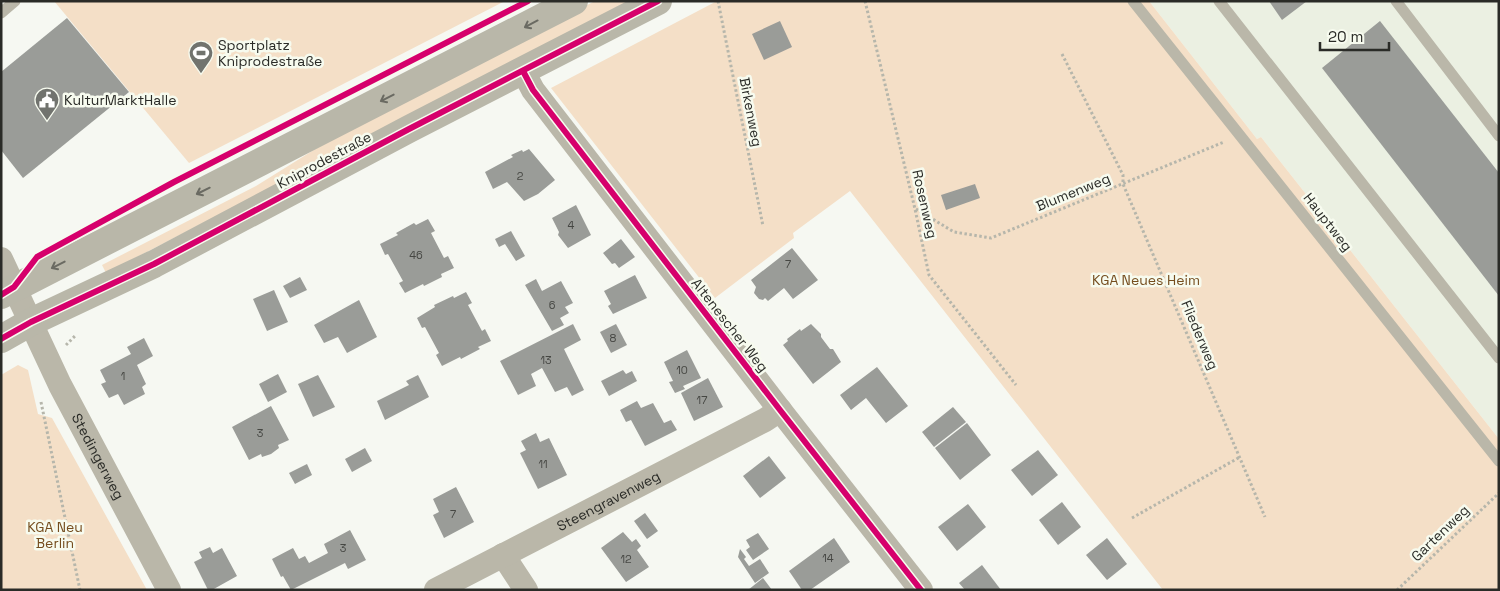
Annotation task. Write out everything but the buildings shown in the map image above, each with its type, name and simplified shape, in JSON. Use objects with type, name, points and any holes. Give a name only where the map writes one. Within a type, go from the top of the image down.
[{"type":"main road","name":"Kniprodestraße","points":[[8,291],[574,1]]},
{"type":"main road","name":"Kniprodestraße","points":[[1,339],[31,322],[154,264],[409,129],[658,1]]},
{"type":"street","name":"Altenescher Weg","points":[[523,71],[533,90],[921,590]]},
{"type":"street","name":"Stedingerweg","points":[[1,259],[8,291],[31,322],[60,385],[169,590]]},
{"type":"street","name":"Steengravenweg","points":[[436,590],[765,420],[780,410]]},
{"type":"street","points":[[503,555],[526,590]]},
{"type":"lane","points":[[1,13],[16,1]]},
{"type":"lane","name":"Hauptweg","points":[[1133,1],[1499,461]]},
{"type":"lane","points":[[1219,1],[1499,358]]},
{"type":"lane","points":[[1396,1],[1499,136]]},
{"type":"path","points":[[45,424],[80,590]]},
{"type":"path","points":[[1132,518],[1240,457]]},
{"type":"shaded area","points":[[1149,1],[1499,1],[1499,439],[1261,137],[1257,139]]},
{"type":"green space","name":"Sportplatz Kniprodestraße","points":[[54,1],[505,1],[189,163]]},
{"type":"green space","points":[[595,1],[634,1],[106,273],[102,265],[256,186],[333,138],[400,101]]},
{"type":"green space","name":"KGA Neues Heim","points":[[717,1],[1149,1],[1257,139],[1261,137],[1499,439],[1499,590],[1163,590],[850,191],[793,233],[794,238],[715,298],[551,88]]},
{"type":"green space","name":"KGA Neu Berlin","points":[[18,365],[28,370],[38,414],[52,418],[147,590],[1,590],[1,375]]},
{"type":"cycle path","points":[[1,295],[14,287],[37,257],[174,182],[528,1]]},
{"type":"cycle path","points":[[1,339],[31,322],[154,264],[409,129],[658,1]]},
{"type":"cycle path","points":[[523,71],[533,90],[921,590]]},
{"type":"place","name":"Sportplatz Kniprodestraße","points":[[201,74]]},
{"type":"place","name":"KulturMarktHalle","points":[[47,121]]}]
